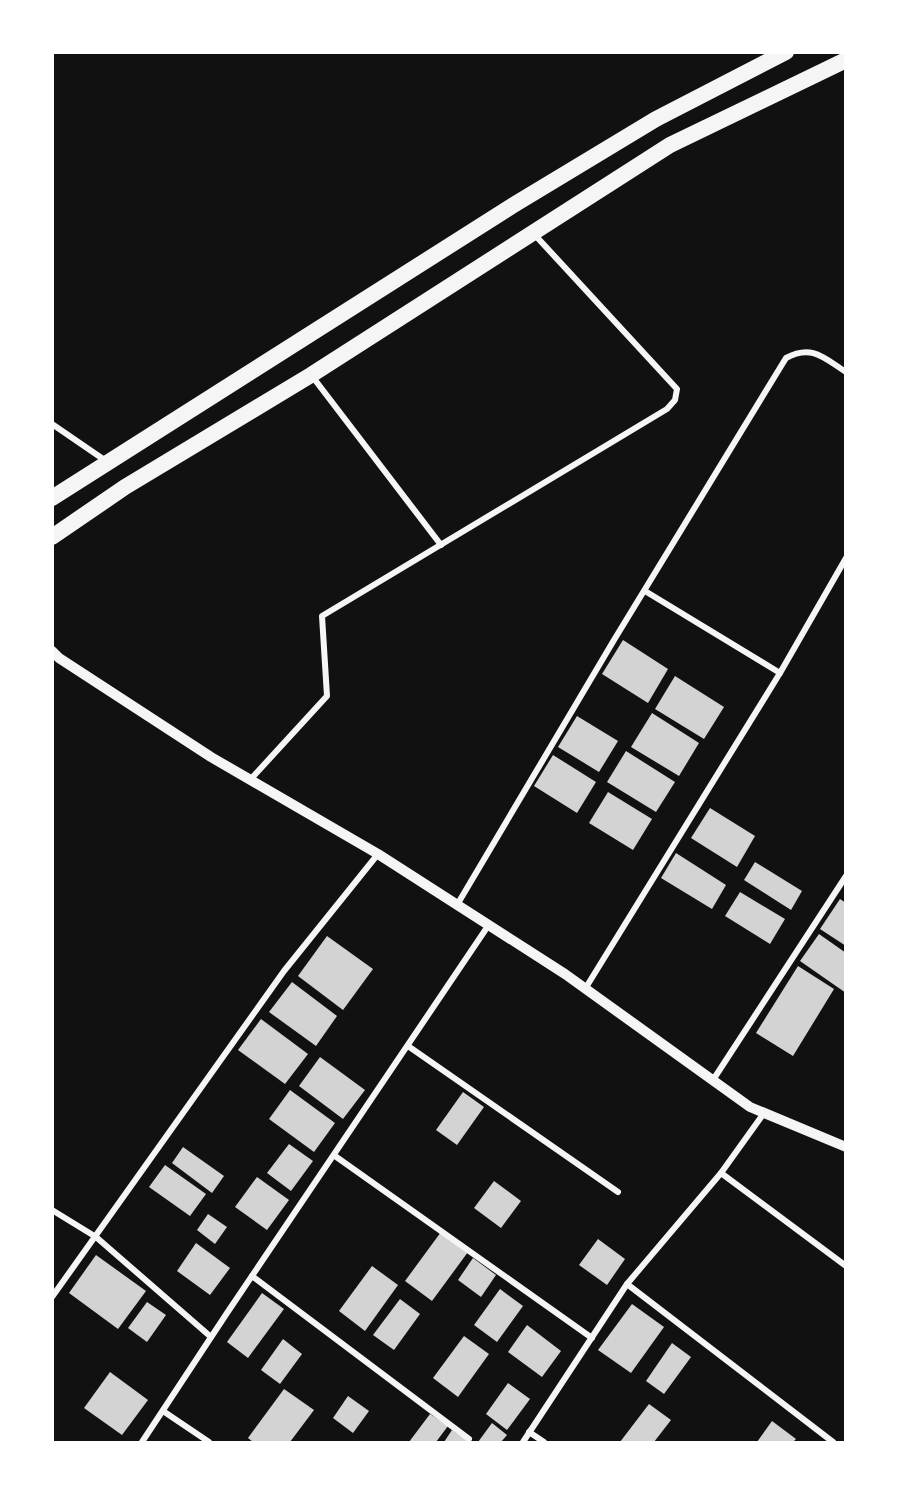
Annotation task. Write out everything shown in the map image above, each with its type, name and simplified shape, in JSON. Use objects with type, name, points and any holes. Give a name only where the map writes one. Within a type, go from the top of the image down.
[{"type":"highway","points":[[52,498],[107,461],[656,119],[786,52]]},
{"type":"highway","points":[[52,537],[125,487],[311,375],[670,145],[846,60]]},
{"type":"street","points":[[250,780],[327,696],[322,616],[667,410],[675,400],[677,390],[532,232]]},
{"type":"street","points":[[457,905],[786,358],[799,351],[817,353],[846,372]]},
{"type":"street","points":[[311,375],[441,545]]},
{"type":"street","points":[[52,424],[107,461]]},
{"type":"street","points":[[585,989],[780,673],[846,558]]},
{"type":"street","points":[[645,591],[780,673]]},
{"type":"street","points":[[52,651],[59,658],[250,780],[378,854],[457,905],[585,989],[750,1107],[846,1147]]},
{"type":"street","points":[[52,1297],[284,971],[378,854]]},
{"type":"street","points":[[713,1080],[846,876]]},
{"type":"street","points":[[142,1443],[488,926]]},
{"type":"street","points":[[408,1046],[618,1192]]},
{"type":"street","points":[[523,1443],[627,1284],[721,1173],[764,1113]]},
{"type":"street","points":[[335,1156],[592,1338]]},
{"type":"street","points":[[721,1173],[846,1266]]},
{"type":"street","points":[[52,1210],[96,1237],[211,1337]]},
{"type":"street","points":[[252,1276],[469,1439]]},
{"type":"street","points":[[627,1284],[833,1443]]},
{"type":"street","points":[[163,1411],[209,1443]]},
{"type":"street","points":[[530,1432],[544,1443]]},
{"type":"building","points":[[623,640],[668,669],[648,703],[602,674]]},
{"type":"building","points":[[675,676],[724,707],[704,739],[655,709]]},
{"type":"building","points":[[652,713],[699,743],[679,776],[631,747]]},
{"type":"building","points":[[577,716],[618,741],[599,772],[558,747]]},
{"type":"building","points":[[626,751],[675,782],[656,812],[607,782]]},
{"type":"building","points":[[553,755],[596,782],[577,813],[534,786]]},
{"type":"building","points":[[608,792],[652,819],[633,850],[589,823]]},
{"type":"building","points":[[710,808],[755,836],[737,867],[691,838]]},
{"type":"building","points":[[676,853],[726,885],[712,909],[661,878]]},
{"type":"building","points":[[755,862],[802,891],[791,910],[744,880]]},
{"type":"building","points":[[740,892],[785,919],[770,944],[725,916]]},
{"type":"building","points":[[840,899],[846,903],[846,946],[820,929]]},
{"type":"building","points":[[819,934],[846,953],[846,993],[800,961]]},
{"type":"building","points":[[327,936],[373,969],[343,1010],[298,976]]},
{"type":"building","points":[[798,966],[834,989],[793,1056],[756,1033]]},
{"type":"building","points":[[292,982],[337,1016],[316,1046],[269,1012]]},
{"type":"building","points":[[261,1019],[308,1054],[285,1084],[238,1050]]},
{"type":"building","points":[[320,1057],[365,1090],[343,1119],[299,1086]]},
{"type":"building","points":[[290,1090],[335,1123],[314,1152],[269,1119]]},
{"type":"building","points":[[463,1092],[484,1107],[457,1145],[436,1130]]},
{"type":"building","points":[[289,1144],[313,1161],[291,1191],[267,1173]]},
{"type":"building","points":[[183,1147],[224,1176],[212,1193],[172,1163]]},
{"type":"building","points":[[165,1165],[206,1194],[190,1216],[149,1187]]},
{"type":"building","points":[[257,1177],[289,1200],[267,1230],[235,1207]]},
{"type":"building","points":[[494,1181],[521,1201],[501,1228],[474,1208]]},
{"type":"building","points":[[208,1214],[227,1227],[215,1244],[197,1230]]},
{"type":"building","points":[[441,1232],[468,1252],[432,1301],[405,1281]]},
{"type":"building","points":[[598,1239],[625,1259],[607,1285],[579,1265]]},
{"type":"building","points":[[196,1243],[230,1268],[210,1295],[177,1271]]},
{"type":"building","points":[[96,1255],[146,1291],[118,1329],[69,1293]]},
{"type":"building","points":[[473,1258],[496,1275],[481,1297],[458,1280]]},
{"type":"building","points":[[372,1266],[398,1285],[365,1331],[339,1311]]},
{"type":"building","points":[[500,1289],[523,1306],[497,1342],[474,1325]]},
{"type":"building","points":[[262,1293],[284,1309],[248,1358],[227,1342]]},
{"type":"building","points":[[400,1299],[420,1314],[394,1350],[373,1335]]},
{"type":"building","points":[[147,1302],[166,1315],[147,1342],[128,1328]]},
{"type":"building","points":[[632,1304],[664,1327],[631,1373],[598,1350]]},
{"type":"building","points":[[527,1325],[561,1351],[542,1377],[508,1352]]},
{"type":"building","points":[[464,1336],[489,1354],[458,1397],[433,1378]]},
{"type":"building","points":[[283,1339],[302,1354],[280,1384],[261,1370]]},
{"type":"building","points":[[672,1343],[691,1357],[664,1394],[646,1381]]},
{"type":"building","points":[[110,1372],[148,1400],[122,1435],[84,1408]]},
{"type":"building","points":[[508,1383],[530,1399],[507,1430],[486,1414]]},
{"type":"building","points":[[284,1389],[314,1410],[290,1442],[253,1442],[248,1438]]},
{"type":"building","points":[[348,1396],[369,1411],[353,1433],[333,1418]]},
{"type":"building","points":[[649,1404],[671,1420],[654,1442],[620,1442]]},
{"type":"building","points":[[430,1414],[448,1426],[436,1442],[409,1442]]},
{"type":"building","points":[[772,1421],[796,1439],[793,1442],[757,1442]]},
{"type":"building","points":[[492,1423],[507,1435],[501,1442],[478,1442]]},
{"type":"building","points":[[452,1430],[469,1442],[444,1442]]}]
